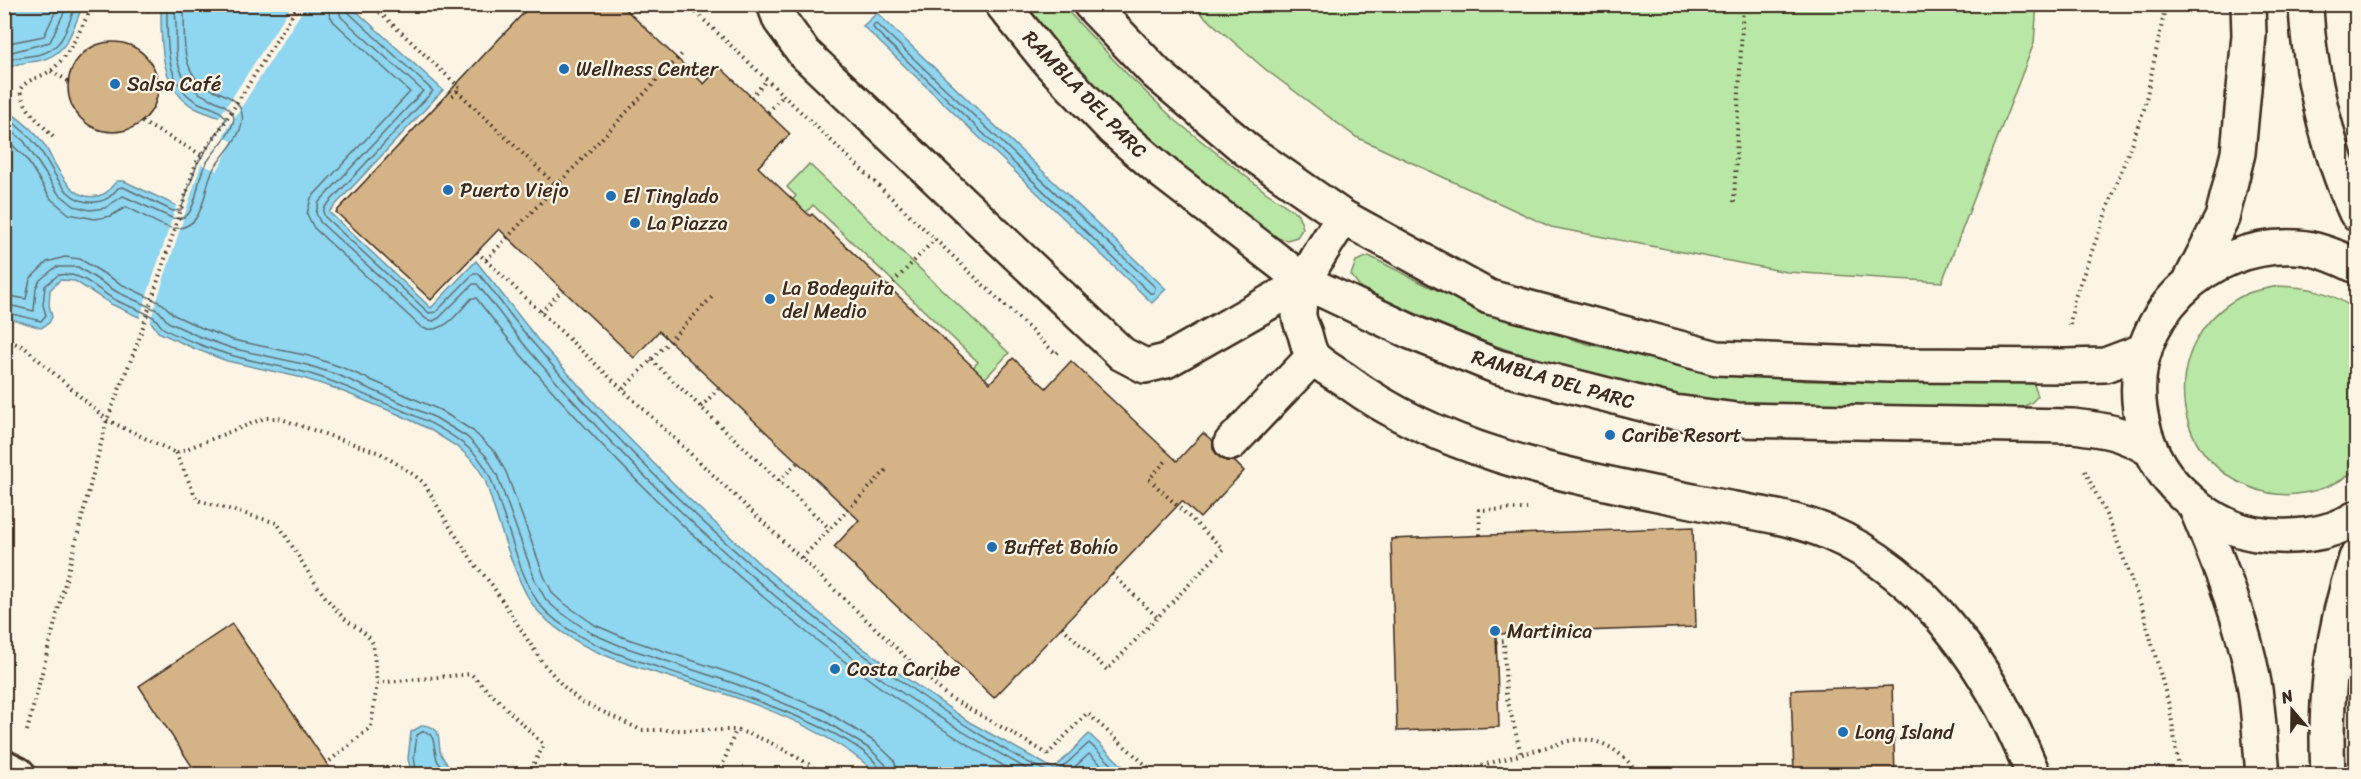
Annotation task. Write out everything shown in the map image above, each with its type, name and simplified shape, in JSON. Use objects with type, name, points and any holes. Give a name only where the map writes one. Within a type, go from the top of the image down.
[{"type":"street","points":[[774,4],[780,20],[804,53],[1122,354],[1145,366],[1166,361],[1305,282]]},
{"type":"street","name":"RAMBLA DEL PARC","points":[[1002,4],[1048,61],[1113,130],[1192,197],[1305,282],[1411,332],[1498,367],[1674,412],[1737,420],[2073,426],[2113,431],[2151,450]]},
{"type":"street","points":[[1090,4],[1156,73],[1247,150],[1343,217],[1489,297],[1718,358],[1888,365],[2066,366],[2105,365],[2145,350]]},
{"type":"street","points":[[2248,4],[2249,35],[2238,153],[2222,218],[2191,280],[2163,312],[2145,350],[2140,375],[2139,401],[2143,426],[2151,450],[2170,482],[2196,508],[2219,522],[2245,532],[2272,537],[2299,536],[2326,531],[2356,518]]},
{"type":"street","points":[[2306,4],[2312,58],[2331,144],[2356,213]]},
{"type":"street","points":[[1343,217],[1305,282],[1299,315],[1313,357],[1393,412],[1483,451],[1534,466],[1788,520],[1828,533],[1871,556],[1930,606],[1970,652],[1998,699],[2033,774]]},
{"type":"street","points":[[2191,280],[2223,260],[2260,249],[2298,247],[2335,256],[2356,266]]},
{"type":"street","points":[[1231,444],[1313,357]]},
{"type":"street","points":[[2196,508],[2224,575],[2241,630],[2254,684],[2263,774]]},
{"type":"street","points":[[2328,774],[2327,691],[2333,646],[2356,558]]},
{"type":"path","points":[[53,137],[21,99],[20,90],[25,82],[51,71],[68,52],[94,4]]},
{"type":"path","points":[[146,4],[149,11]]},
{"type":"path","points":[[13,772],[107,420],[138,342],[196,163],[299,4]]},
{"type":"path","points":[[371,4],[460,88],[452,96]]},
{"type":"path","points":[[1734,202],[1743,4]]},
{"type":"path","points":[[486,260],[682,54]]},
{"type":"path","points":[[51,71],[68,81]]},
{"type":"path","points":[[751,97],[767,80]]},
{"type":"path","points":[[457,91],[557,186]]},
{"type":"path","points":[[768,112],[783,96]]},
{"type":"path","points":[[142,122],[202,155]]},
{"type":"path","points":[[889,287],[934,239]]},
{"type":"path","points":[[477,252],[947,696],[1048,754],[1088,713],[1156,774]]},
{"type":"path","points":[[541,312],[562,290]]},
{"type":"path","points":[[623,389],[711,297]]},
{"type":"path","points":[[4,339],[24,347],[107,420],[176,453],[197,501],[277,523],[320,592],[342,617],[370,638],[373,644],[377,683],[371,727],[326,764]]},
{"type":"path","points":[[651,360],[830,529]]},
{"type":"path","points":[[701,407],[719,388]]},
{"type":"path","points":[[176,453],[265,418],[278,417],[380,453],[414,474],[424,483],[448,524],[492,585],[542,662],[580,701],[641,729],[736,730],[775,744],[823,774]]},
{"type":"path","points":[[1062,627],[1107,670],[1223,549],[1149,479],[1167,460]]},
{"type":"path","points":[[779,481],[798,462]]},
{"type":"path","points":[[802,558],[889,467]]},
{"type":"path","points":[[1479,510],[1479,535]]},
{"type":"path","points":[[1112,574],[1157,617]]},
{"type":"path","points":[[1496,642],[1504,641],[1506,694],[1521,754]]},
{"type":"path","points":[[377,683],[471,674],[544,745],[528,774]]},
{"type":"path","points":[[719,774],[736,730]]},
{"type":"path","points":[[1392,774],[1480,766],[1572,740],[1598,741],[1625,759],[1639,774]]},
{"type":"green space","points":[[1022,5],[1062,5],[1128,75],[1175,120],[1267,193],[1298,214],[1303,228],[1297,237],[1287,240],[1277,238],[1253,223],[1149,141]]},
{"type":"green space","points":[[1191,5],[2037,5],[2034,43],[1942,282],[1787,272],[1551,227],[1356,137],[1265,69]]},
{"type":"green space","points":[[809,164],[1009,353],[924,443],[911,431],[978,362],[813,205],[746,275],[733,263],[796,196],[787,187]]},
{"type":"green space","points":[[1369,256],[1428,286],[1488,312],[1544,331],[1588,344],[1714,372],[1807,381],[2033,382],[2038,396],[2031,403],[2019,409],[1785,410],[1711,402],[1659,393],[1607,381],[1507,350],[1409,311],[1361,288],[1351,275],[1356,261]]},
{"type":"green space","points":[[2277,286],[2319,291],[2338,299],[2356,311],[2356,469],[2338,482],[2324,488],[2290,495],[2269,493],[2250,487],[2221,471],[2200,448],[2188,421],[2184,392],[2187,363],[2199,336],[2218,312],[2246,294]]},
{"type":"water","points":[[5,4],[83,5],[68,40],[56,54],[5,70]]},
{"type":"water","points":[[344,4],[354,9],[443,90],[329,212],[431,308],[476,261],[538,340],[604,413],[688,498],[761,565],[857,644],[971,723],[1054,769],[1089,734],[1131,774],[877,774],[839,745],[771,710],[613,658],[572,638],[553,625],[529,599],[514,567],[485,480],[476,464],[459,448],[429,429],[334,388],[303,378],[227,361],[193,348],[158,332],[152,323],[111,304],[75,281],[60,280],[50,290],[49,305],[52,317],[49,323],[41,328],[5,317],[4,107],[36,135],[74,190],[93,197],[107,192],[117,181],[124,181],[177,206],[221,118],[195,108],[183,100],[175,89],[165,65],[161,37],[161,11],[158,5]]},
{"type":"water","points":[[877,13],[1166,289],[1152,303],[863,26]]},
{"type":"water","points":[[423,725],[437,732],[443,758],[449,766],[461,774],[412,774],[408,759],[411,732]]},
{"type":"pier","points":[[292,5],[306,5],[223,136],[233,142],[217,171],[201,164],[149,325],[139,320],[191,161]]},
{"type":"building","points":[[532,4],[620,4],[704,84],[720,67],[790,134],[758,167],[810,216],[812,214],[990,383],[1013,358],[1046,388],[1071,361],[1177,461],[1203,433],[1213,441],[1213,449],[1219,457],[1226,461],[1234,461],[1244,471],[1200,518],[1182,501],[994,698],[834,547],[859,520],[659,331],[634,358],[499,229],[431,300],[336,212]]},
{"type":"building","points":[[113,42],[130,45],[145,55],[155,70],[158,87],[155,104],[145,119],[130,129],[113,132],[96,129],[81,119],[71,104],[68,87],[71,70],[81,55],[96,45]]},
{"type":"building","name":"Martinica","points":[[1693,527],[1696,627],[1496,634],[1499,727],[1397,731],[1391,539]]},
{"type":"building","points":[[232,624],[334,774],[197,774],[139,686]]},
{"type":"building","name":"Long Island","points":[[1892,686],[1895,774],[1794,774],[1791,690]]},
{"type":"place","name":"Wellness Center","points":[[564,69]]},
{"type":"place","name":"Salsa Café","points":[[115,84]]},
{"type":"place","name":"Puerto Viejo","points":[[448,190]]},
{"type":"place","name":"El Tinglado","points":[[611,196]]},
{"type":"place","name":"La Piazza","points":[[635,223]]},
{"type":"place","name":"La Bodeguita del Medio","points":[[770,299]]},
{"type":"place","name":"Caribe Resort","points":[[1610,435]]},
{"type":"place","name":"Buffet Bohío","points":[[992,547]]},
{"type":"place","name":"Martinica","points":[[1495,631]]},
{"type":"place","name":"Costa Caribe","points":[[835,669]]},
{"type":"place","name":"Long Island","points":[[1843,732]]}]
